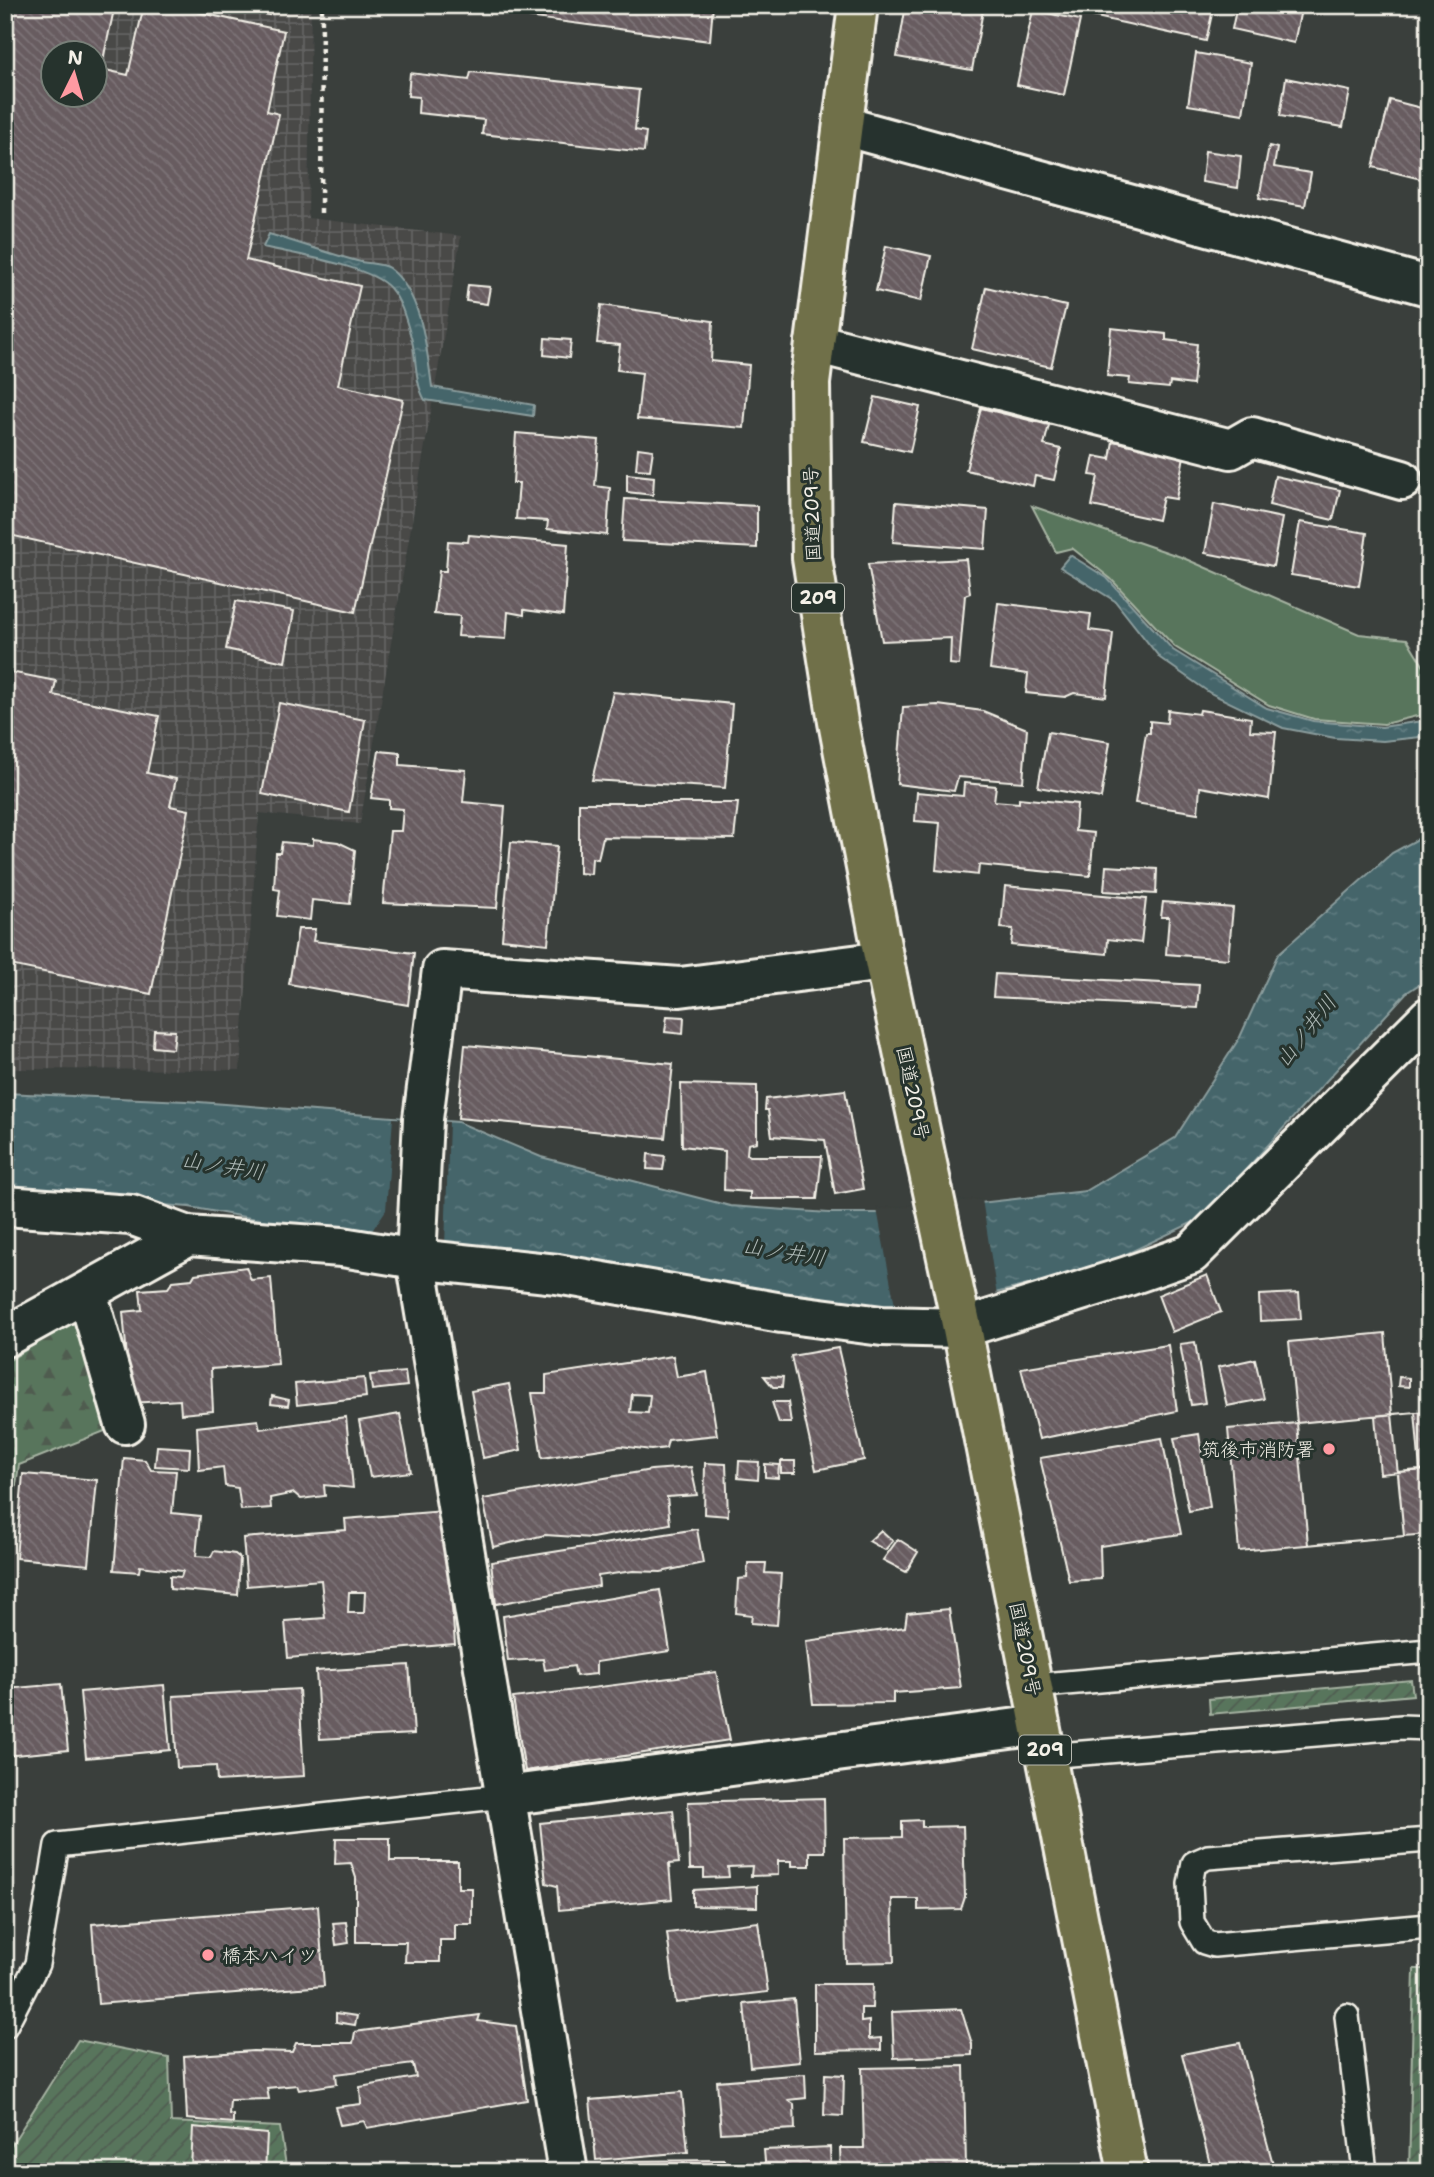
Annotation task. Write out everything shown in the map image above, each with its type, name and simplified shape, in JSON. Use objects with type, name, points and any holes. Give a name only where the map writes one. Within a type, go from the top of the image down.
[{"type":"highway","name":"国道209号","points":[[858,5],[810,383],[812,558],[838,722],[884,961],[962,1328],[1128,2172]]},
{"type":"street","points":[[843,126],[1428,286]]},
{"type":"street","points":[[815,343],[1231,449],[1252,437],[1402,480]]},
{"type":"street","points":[[568,2172],[416,1251],[423,1119],[442,970],[680,987],[884,961]]},
{"type":"street","points":[[5,1206],[131,1215],[188,1236],[416,1251],[782,1313],[882,1326],[962,1328],[1191,1254],[1429,1017]]},
{"type":"street","points":[[5,1337],[188,1236]]},
{"type":"street","points":[[87,1292],[125,1424]]},
{"type":"street","points":[[505,1796],[1043,1741]]},
{"type":"lane","points":[[1032,1686],[1427,1653]]},
{"type":"lane","points":[[1043,1741],[1429,1728]]},
{"type":"lane","points":[[5,2026],[37,1964],[57,1845],[505,1796]]},
{"type":"lane","points":[[1429,1840],[1208,1857],[1194,1863],[1190,1885],[1192,1922],[1204,1942],[1214,1945],[1429,1926]]},
{"type":"lane","points":[[1347,2016],[1365,2172]]},
{"type":"path","points":[[321,213],[322,5]]},
{"type":"shaded area","points":[[5,5],[311,5],[308,218],[461,236],[360,824],[259,813],[240,1070],[5,1069]]},
{"type":"green space","points":[[1032,506],[1181,557],[1359,634],[1407,639],[1429,675],[1429,713],[1384,724],[1314,719],[1269,705],[1175,647],[1111,579],[1072,548],[1056,552]]},
{"type":"green space","points":[[78,1322],[105,1431],[19,1465],[7,1544],[10,1668],[5,1670],[5,1363],[69,1323]]},
{"type":"green space","points":[[1411,1680],[1413,1695],[1210,1714],[1209,1699]]},
{"type":"green space","points":[[1414,1969],[1429,1969],[1429,2172],[1409,2172]]},
{"type":"green space","points":[[78,2040],[169,2058],[171,2122],[280,2127],[287,2172],[5,2172],[5,2155]]},
{"type":"water","points":[[269,234],[389,268],[400,278],[416,306],[425,339],[432,387],[534,405],[533,416],[425,400],[419,385],[413,345],[405,318],[398,299],[390,288],[380,280],[349,267],[263,247]]},
{"type":"water","points":[[1070,555],[1107,578],[1173,650],[1267,708],[1313,721],[1382,727],[1429,720],[1429,736],[1383,741],[1335,738],[1283,728],[1210,693],[1160,658],[1115,601],[1060,567]]},
{"type":"water","name":"山ノ井川","points":[[1429,833],[1429,978],[1406,993],[1202,1218],[1097,1268],[991,1294],[898,1308],[740,1295],[362,1238],[189,1207],[5,1193],[5,1093],[186,1101],[458,1122],[541,1157],[730,1206],[829,1213],[892,1213],[1086,1191],[1175,1138],[1240,1037],[1278,954],[1392,853]]},
{"type":"pier","points":[[393,1118],[449,1122],[445,1246],[367,1238],[386,1210]]},
{"type":"pier","points":[[982,1199],[997,1296],[896,1311],[877,1209]]},
{"type":"building","points":[[5,5],[115,5],[108,38],[38,38],[38,108],[108,108],[108,71],[128,75],[144,5],[165,5],[284,31],[267,111],[279,114],[246,260],[360,286],[338,385],[403,400],[355,612],[5,534]]},
{"type":"building","points":[[218,5],[269,5],[269,15]]},
{"type":"building","points":[[520,5],[713,5],[710,41],[519,16]]},
{"type":"building","points":[[906,5],[984,5],[972,70],[897,57]]},
{"type":"building","points":[[1088,5],[1214,5],[1206,41],[1087,15]]},
{"type":"building","points":[[1237,5],[1302,5],[1294,43],[1232,29]]},
{"type":"building","points":[[1033,10],[1080,20],[1064,95],[1017,85]]},
{"type":"building","points":[[1196,53],[1251,63],[1243,114],[1188,105]]},
{"type":"building","points":[[471,72],[639,90],[635,130],[646,132],[644,152],[482,134],[484,120],[418,113],[419,97],[408,96],[410,73],[469,80]]},
{"type":"building","points":[[1286,78],[1350,91],[1343,127],[1280,116]]},
{"type":"building","points":[[1390,100],[1429,110],[1429,181],[1373,167]]},
{"type":"building","points":[[1269,146],[1277,148],[1274,167],[1311,173],[1305,206],[1259,198]]},
{"type":"building","points":[[1205,151],[1241,156],[1238,188],[1202,182]]},
{"type":"building","points":[[886,246],[931,256],[921,301],[876,291]]},
{"type":"building","points":[[468,285],[490,287],[487,304],[466,301]]},
{"type":"building","points":[[986,287],[1066,306],[1051,367],[972,349]]},
{"type":"building","points":[[601,305],[713,321],[711,361],[749,365],[744,428],[637,419],[642,373],[617,370],[620,345],[597,343]]},
{"type":"building","points":[[1111,328],[1166,334],[1166,340],[1197,344],[1193,385],[1170,382],[1169,388],[1129,384],[1130,378],[1107,376]]},
{"type":"building","points":[[545,338],[571,340],[569,358],[544,355]]},
{"type":"building","points":[[875,397],[920,407],[910,452],[864,442]]},
{"type":"building","points":[[981,408],[1049,425],[1044,445],[1061,449],[1054,480],[1035,476],[1033,486],[966,470]]},
{"type":"building","points":[[516,433],[599,440],[595,486],[610,488],[607,535],[547,529],[548,521],[516,519],[519,483],[513,483]]},
{"type":"building","points":[[1113,441],[1184,456],[1176,499],[1163,497],[1158,520],[1092,506],[1098,476],[1090,475],[1094,456],[1110,459]]},
{"type":"building","points":[[638,448],[653,450],[650,470],[636,469]]},
{"type":"building","points":[[627,474],[654,477],[653,495],[627,492]]},
{"type":"building","points":[[1275,476],[1340,490],[1333,520],[1269,505]]},
{"type":"building","points":[[625,499],[757,506],[757,548],[622,541]]},
{"type":"building","points":[[896,502],[988,510],[985,549],[893,542]]},
{"type":"building","points":[[1214,504],[1282,518],[1273,566],[1205,553]]},
{"type":"building","points":[[1300,522],[1367,533],[1359,586],[1291,575]]},
{"type":"building","points":[[469,535],[568,544],[563,615],[524,610],[524,615],[508,612],[506,639],[458,636],[460,616],[434,614],[439,571],[446,571],[448,541],[468,542]]},
{"type":"building","points":[[966,559],[970,593],[965,595],[959,665],[950,664],[951,638],[882,641],[868,564]]},
{"type":"building","points":[[236,601],[294,611],[285,662],[226,649]]},
{"type":"building","points":[[998,603],[1091,614],[1089,630],[1113,633],[1106,697],[1074,693],[1065,697],[1026,693],[1028,674],[990,669]]},
{"type":"building","points":[[5,671],[56,681],[53,695],[159,716],[147,773],[176,779],[170,806],[189,810],[151,994],[5,964]]},
{"type":"building","points":[[613,692],[732,704],[725,788],[592,780]]},
{"type":"building","points":[[279,703],[365,720],[349,812],[262,794]]},
{"type":"building","points":[[938,705],[983,711],[1027,729],[1023,782],[958,777],[954,791],[897,784],[903,707]]},
{"type":"building","points":[[1168,710],[1199,714],[1200,710],[1251,718],[1250,731],[1276,732],[1269,799],[1200,787],[1198,813],[1135,803],[1146,733],[1150,733],[1150,721],[1167,723]]},
{"type":"building","points":[[1048,732],[1110,742],[1101,798],[1038,787]]},
{"type":"building","points":[[379,751],[400,753],[400,765],[466,770],[463,802],[505,806],[497,908],[383,903],[390,831],[401,831],[403,809],[389,808],[389,800],[371,798]]},
{"type":"building","points":[[964,783],[996,786],[994,801],[1019,803],[1019,798],[1077,804],[1075,831],[1094,833],[1090,876],[979,865],[978,875],[936,870],[940,823],[915,821],[917,792],[963,796]]},
{"type":"building","points":[[579,803],[738,803],[734,839],[603,837],[598,859],[592,858],[591,874],[579,873]]},
{"type":"building","points":[[313,839],[338,842],[355,850],[350,904],[312,900],[310,920],[277,916],[280,890],[274,889],[276,853],[280,853],[282,842],[313,845]]},
{"type":"building","points":[[511,842],[557,846],[548,944],[502,939]]},
{"type":"building","points":[[1106,866],[1157,869],[1156,894],[1104,891]]},
{"type":"building","points":[[1005,886],[1146,899],[1141,943],[1108,939],[1107,954],[1011,945],[1013,929],[1001,928]]},
{"type":"building","points":[[1163,902],[1233,908],[1228,959],[1166,954],[1169,917],[1161,917]]},
{"type":"building","points":[[298,929],[315,929],[313,941],[414,953],[408,1005],[289,984]]},
{"type":"building","points":[[995,974],[1199,985],[1197,1008],[993,997]]},
{"type":"building","points":[[667,1016],[684,1017],[683,1034],[665,1032]]},
{"type":"building","points":[[154,1030],[175,1031],[173,1049],[153,1047]]},
{"type":"building","points":[[465,1045],[673,1064],[665,1138],[458,1118]]},
{"type":"building","points":[[681,1084],[757,1086],[757,1142],[748,1144],[747,1154],[822,1156],[817,1199],[750,1199],[750,1192],[724,1190],[725,1151],[682,1146]]},
{"type":"building","points":[[845,1090],[863,1189],[835,1194],[825,1140],[772,1136],[768,1110],[765,1110],[766,1099]]},
{"type":"building","points":[[648,1154],[665,1156],[663,1170],[647,1169]]},
{"type":"building","points":[[246,1267],[251,1280],[271,1278],[278,1364],[211,1369],[213,1411],[181,1414],[180,1400],[131,1403],[123,1312],[142,1310],[140,1290],[168,1288],[173,1281],[192,1279],[195,1274]]},
{"type":"building","points":[[1207,1275],[1221,1312],[1172,1332],[1158,1295]]},
{"type":"building","points":[[1299,1293],[1301,1319],[1260,1321],[1259,1295]]},
{"type":"building","name":"筑後市消防署","points":[[1385,1333],[1392,1414],[1429,1411],[1429,1470],[1398,1472],[1404,1536],[1239,1551],[1228,1429],[1297,1423],[1289,1342]]},
{"type":"building","points":[[1195,1342],[1205,1403],[1191,1405],[1180,1344]]},
{"type":"building","points":[[1168,1345],[1177,1411],[1039,1439],[1021,1368]]},
{"type":"building","points":[[838,1348],[864,1460],[816,1470],[791,1356]]},
{"type":"building","points":[[673,1356],[677,1377],[707,1372],[717,1435],[668,1440],[666,1448],[651,1450],[621,1446],[542,1458],[532,1393],[546,1393],[546,1375]],"holes":[[[632,1394],[650,1395],[648,1413],[630,1412]]]},
{"type":"building","points":[[1255,1359],[1264,1399],[1227,1406],[1218,1367]]},
{"type":"building","points":[[405,1372],[407,1386],[372,1390],[370,1375]]},
{"type":"building","points":[[764,1376],[783,1377],[782,1387],[773,1387]]},
{"type":"building","points":[[1399,1377],[1409,1378],[1409,1387],[1398,1386]]},
{"type":"building","points":[[364,1378],[366,1397],[297,1405],[295,1384]]},
{"type":"building","points":[[509,1384],[521,1450],[483,1458],[471,1391]]},
{"type":"building","points":[[272,1396],[289,1400],[288,1406],[271,1404]]},
{"type":"building","points":[[772,1402],[788,1402],[791,1423],[779,1423]]},
{"type":"building","points":[[1415,1412],[1420,1470],[1380,1474],[1375,1416]]},
{"type":"building","points":[[400,1414],[411,1472],[370,1477],[359,1421]]},
{"type":"building","points":[[1392,1414],[1404,1536],[1308,1545],[1297,1423]]},
{"type":"building","points":[[346,1417],[353,1488],[324,1485],[325,1496],[301,1499],[294,1493],[270,1498],[271,1508],[241,1510],[238,1488],[225,1486],[223,1467],[199,1470],[197,1427],[258,1420],[260,1429]]},
{"type":"building","points":[[1199,1434],[1210,1507],[1189,1511],[1174,1438]]},
{"type":"building","points":[[1162,1438],[1181,1534],[1100,1546],[1101,1579],[1069,1581],[1040,1458]]},
{"type":"building","points":[[157,1446],[190,1448],[189,1468],[155,1466]]},
{"type":"building","points":[[124,1458],[145,1460],[151,1470],[176,1471],[172,1513],[200,1516],[196,1556],[211,1557],[214,1551],[235,1554],[240,1558],[238,1595],[170,1589],[170,1576],[181,1577],[183,1571],[140,1566],[139,1572],[114,1570]]},
{"type":"building","points":[[739,1461],[759,1462],[758,1480],[738,1478]]},
{"type":"building","points":[[781,1461],[795,1461],[795,1473],[781,1473]]},
{"type":"building","points":[[705,1463],[726,1464],[728,1516],[704,1514]]},
{"type":"building","points":[[765,1464],[779,1465],[778,1478],[765,1477]]},
{"type":"building","points":[[691,1467],[697,1495],[667,1497],[670,1524],[592,1538],[545,1535],[493,1547],[483,1499],[651,1470]]},
{"type":"building","points":[[1429,1469],[1429,1534],[1404,1536],[1398,1472]]},
{"type":"building","points":[[23,1474],[97,1480],[89,1565],[16,1558]]},
{"type":"building","points":[[444,1511],[455,1644],[288,1658],[285,1621],[325,1618],[321,1580],[247,1586],[243,1538],[346,1530],[345,1519]],"holes":[[[349,1592],[365,1592],[364,1613],[348,1613]]]},
{"type":"building","points":[[697,1529],[703,1563],[661,1572],[633,1571],[598,1576],[599,1586],[496,1604],[491,1562]]},
{"type":"building","points":[[881,1530],[893,1541],[885,1550],[869,1541]]},
{"type":"building","points":[[898,1539],[918,1552],[906,1572],[883,1560]]},
{"type":"building","points":[[748,1563],[766,1563],[765,1573],[781,1574],[777,1625],[751,1623],[752,1615],[736,1613],[738,1579],[747,1578]]},
{"type":"building","points":[[660,1590],[670,1651],[596,1662],[596,1674],[576,1676],[574,1666],[545,1670],[543,1659],[508,1661],[503,1616]]},
{"type":"building","points":[[949,1609],[961,1688],[893,1693],[893,1703],[813,1704],[806,1641],[905,1627],[907,1613]]},
{"type":"building","points":[[409,1665],[414,1734],[320,1739],[316,1671]]},
{"type":"building","points":[[716,1672],[730,1740],[525,1771],[513,1698]]},
{"type":"building","points":[[61,1684],[68,1750],[5,1756],[5,1689]]},
{"type":"building","points":[[164,1685],[170,1750],[86,1758],[80,1692]]},
{"type":"building","points":[[299,1689],[304,1776],[217,1781],[216,1766],[177,1768],[173,1696]]},
{"type":"building","points":[[824,1798],[825,1852],[810,1852],[810,1866],[792,1866],[792,1861],[778,1861],[778,1875],[751,1876],[752,1866],[728,1867],[729,1877],[704,1878],[704,1869],[690,1869],[688,1802]]},
{"type":"building","points":[[673,1810],[679,1863],[669,1864],[672,1899],[559,1910],[557,1886],[546,1883],[540,1823]]},
{"type":"building","points":[[922,1820],[922,1827],[963,1826],[965,1897],[961,1909],[918,1910],[918,1899],[892,1899],[894,1962],[846,1963],[844,1838],[902,1837],[902,1821]]},
{"type":"building","points":[[336,1838],[390,1838],[390,1861],[458,1861],[458,1888],[472,1888],[472,1924],[455,1924],[455,1940],[440,1940],[440,1962],[405,1962],[406,1942],[356,1942],[356,1878],[351,1863],[335,1864]]},
{"type":"building","points":[[757,1886],[757,1907],[693,1906],[693,1890]]},
{"type":"building","name":"橋本ハイツ","points":[[318,1906],[324,1986],[98,2004],[92,1924]]},
{"type":"building","points":[[346,1922],[349,1943],[336,1945],[333,1923]]},
{"type":"building","points":[[758,1922],[768,1992],[676,2003],[667,1933]]},
{"type":"building","points":[[815,1984],[873,1984],[872,2008],[861,2008],[861,2022],[869,2021],[869,2039],[881,2038],[881,2050],[815,2051]]},
{"type":"building","points":[[794,1999],[800,2062],[750,2067],[744,2004]]},
{"type":"building","points":[[961,2009],[972,2044],[972,2055],[894,2058],[892,2012]]},
{"type":"building","points":[[336,2013],[357,2016],[355,2025],[336,2022]]},
{"type":"building","points":[[480,2015],[478,2021],[516,2026],[527,2100],[367,2128],[364,2121],[340,2125],[335,2107],[361,2104],[360,2087],[416,2077],[413,2064],[336,2074],[337,2084],[299,2090],[297,2085],[267,2088],[269,2099],[230,2100],[229,2114],[233,2115],[233,2123],[187,2119],[184,2056],[253,2051],[292,2052],[296,2043],[353,2043],[355,2032]]},
{"type":"building","points":[[1240,2043],[1273,2164],[1245,2172],[1212,2172],[1182,2054]]},
{"type":"building","points":[[964,2066],[966,2168],[841,2171],[840,2148],[864,2148],[862,2068]]},
{"type":"building","points":[[805,2074],[806,2098],[788,2100],[794,2104],[795,2129],[721,2133],[717,2081]]},
{"type":"building","points":[[825,2074],[844,2075],[843,2116],[824,2115]]},
{"type":"building","points":[[682,2092],[688,2152],[596,2160],[590,2100]]},
{"type":"building","points":[[193,2127],[267,2134],[265,2172],[191,2169]]},
{"type":"building","points":[[830,2147],[831,2172],[766,2172],[764,2150]]},
{"type":"building","points":[[725,2160],[725,2172],[622,2172],[622,2161]]},
{"type":"place","name":"筑後市消防署","points":[[1329,1449]]},
{"type":"place","name":"橋本ハイツ","points":[[208,1955]]}]
